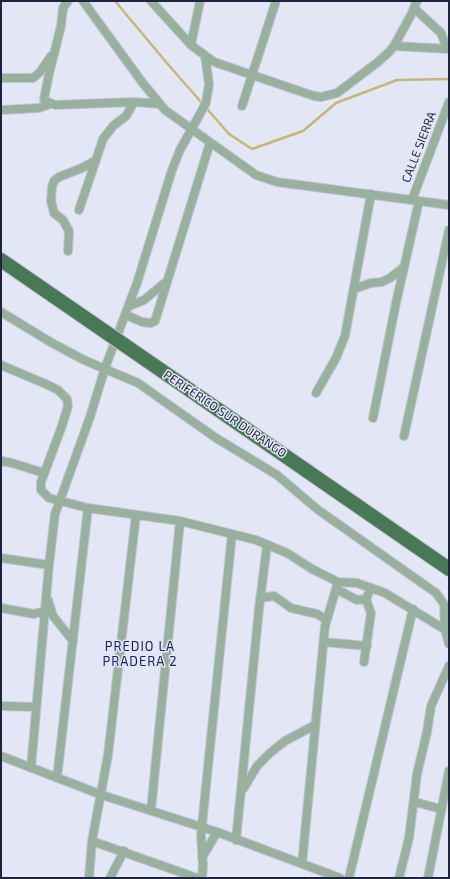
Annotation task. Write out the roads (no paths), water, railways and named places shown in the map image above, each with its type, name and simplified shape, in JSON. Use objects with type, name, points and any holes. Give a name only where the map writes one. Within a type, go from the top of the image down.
[{"type":"highway","name":"PERIFÉRICO SUR DURANGO","points":[[1,260],[449,568]]},
{"type":"street","points":[[50,104],[44,99],[45,93],[64,8],[68,1]]},
{"type":"street","points":[[83,1],[165,110],[252,172],[266,179],[449,205]]},
{"type":"street","points":[[151,1],[191,45],[214,62],[314,96],[329,96],[337,93],[378,62],[394,46],[415,4],[441,33],[448,48],[394,46]]},
{"type":"street","points":[[191,45],[200,1]]},
{"type":"street","points":[[242,106],[253,76],[276,1]]},
{"type":"street","points":[[1,78],[33,78],[40,72],[56,49]]},
{"type":"street","points":[[31,768],[35,707],[46,611],[48,565],[55,514],[90,417],[105,368],[126,315],[172,170],[191,129],[201,113],[208,94],[209,84],[205,56]]},
{"type":"street","points":[[1,110],[39,108],[50,104],[72,105],[134,102],[160,104]]},
{"type":"street","points":[[79,210],[103,139],[108,132],[126,116],[134,102]]},
{"type":"street","name":"CALLE SIERRA","points":[[373,418],[416,200],[449,102]]},
{"type":"street","points":[[126,315],[142,322],[151,323],[155,321],[210,143]]},
{"type":"street","points":[[68,251],[69,231],[64,220],[54,213],[51,201],[52,187],[54,182],[59,177],[82,168],[96,160]]},
{"type":"street","points":[[316,393],[340,350],[345,336],[371,194]]},
{"type":"street","points":[[404,436],[449,230]]},
{"type":"street","points":[[354,289],[371,283],[382,282],[403,268]]},
{"type":"street","points":[[129,306],[144,300],[168,280]]},
{"type":"street","points":[[1,312],[52,343],[84,360],[143,386],[216,438],[277,475],[317,509],[436,593],[444,604],[449,644]]},
{"type":"street","points":[[1,365],[53,387],[64,394],[67,399],[68,406],[62,426],[44,473],[41,490],[49,498],[88,508],[180,521],[256,540],[287,553],[337,585],[357,600],[366,599]]},
{"type":"street","points":[[1,461],[26,466],[44,473]]},
{"type":"street","points":[[57,778],[88,508]]},
{"type":"street","points":[[95,878],[89,874],[92,841],[102,795],[117,684],[136,515]]},
{"type":"street","points":[[152,810],[180,521]]},
{"type":"street","points":[[202,878],[202,827],[232,534]]},
{"type":"street","points":[[236,840],[242,792],[260,598],[267,545]]},
{"type":"street","points":[[1,558],[48,565]]},
{"type":"street","points":[[337,585],[357,583],[385,593],[447,631]]},
{"type":"street","points":[[302,864],[324,642],[327,620],[337,585]]},
{"type":"street","points":[[364,662],[371,613],[366,599],[371,588]]},
{"type":"street","points":[[47,595],[53,616],[73,641]]},
{"type":"street","points":[[260,598],[274,596],[291,608],[317,614],[327,620]]},
{"type":"street","points":[[1,608],[34,614],[46,611]]},
{"type":"street","points":[[349,878],[413,609]]},
{"type":"street","points":[[324,642],[367,646]]},
{"type":"street","points":[[399,878],[415,802],[417,774],[427,732],[431,706],[449,666]]},
{"type":"street","points":[[1,706],[35,707]]},
{"type":"street","points":[[242,792],[257,766],[270,753],[285,741],[315,725]]},
{"type":"street","points":[[1,756],[102,795],[217,832],[340,878]]},
{"type":"street","points":[[428,878],[449,771]]},
{"type":"street","points":[[415,802],[442,809]]},
{"type":"street","points":[[202,858],[217,832]]},
{"type":"street","points":[[92,841],[124,851],[197,878]]},
{"type":"street","points":[[110,878],[124,851]]},
{"type":"waterway","points":[[115,1],[229,134],[252,149],[303,131],[336,103],[397,80],[449,79]]},
{"type":"district","name":"PREDIO LA PRADERA 2","points":[[140,654]]}]
